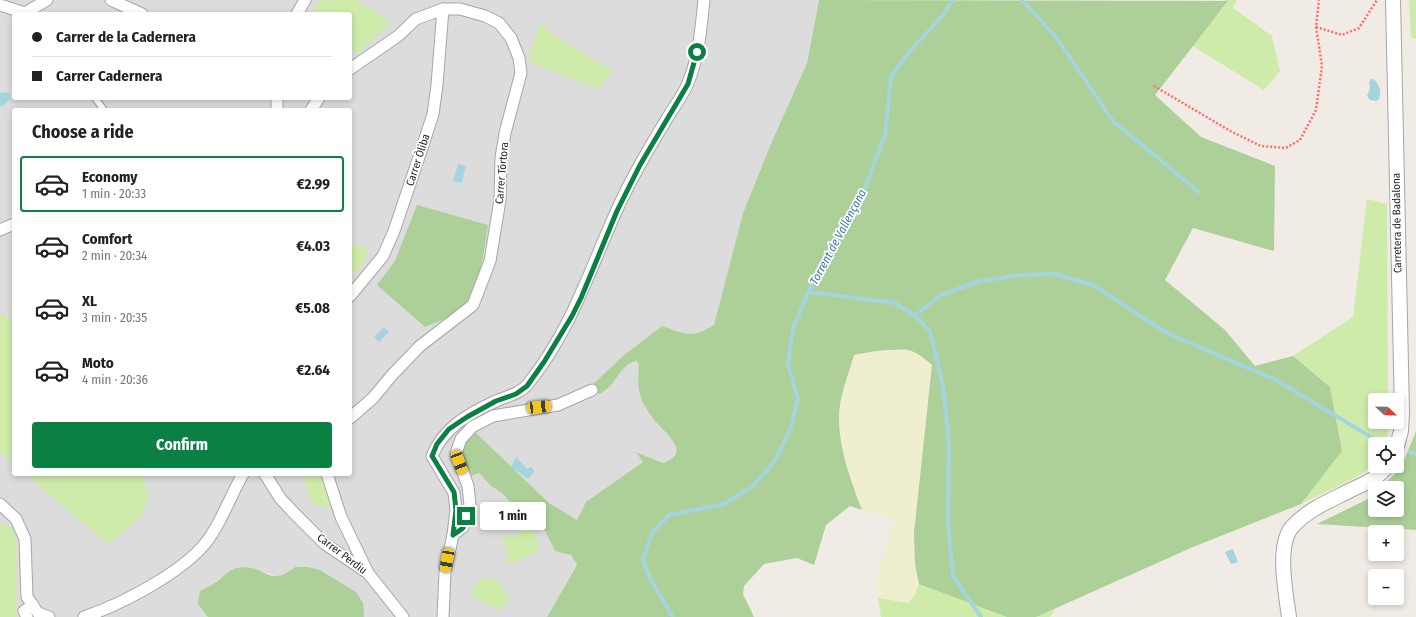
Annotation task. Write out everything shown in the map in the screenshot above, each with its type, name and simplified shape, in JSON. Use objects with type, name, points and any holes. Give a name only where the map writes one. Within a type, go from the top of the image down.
[{"type":"street","points":[[27,12],[47,0]]},
{"type":"street","points":[[111,0],[138,12]]},
{"type":"street","points":[[298,12],[305,0]]},
{"type":"street","points":[[443,617],[445,572],[453,535],[456,510],[454,492],[432,456],[437,444],[449,429],[467,417],[496,401],[516,394],[527,386],[572,316],[621,200],[656,136],[688,84],[700,38],[704,0]]},
{"type":"street","name":"Carretera de Badalona","points":[[1393,0],[1402,412],[1399,437]]},
{"type":"street","points":[[0,5],[22,12]]},
{"type":"street","name":"Carrer Tórtora","points":[[352,68],[398,36],[416,19],[443,9],[460,9],[485,16],[499,23],[511,38],[519,58],[521,73],[501,158],[500,200],[490,261],[473,305],[420,346],[392,375],[373,398],[352,416]]},
{"type":"street","name":"Carrer Òliba","points":[[352,294],[383,256],[394,231],[433,114],[437,85],[443,9]]},
{"type":"street","points":[[0,230],[12,225]]},
{"type":"street","points":[[453,535],[463,528],[470,505],[468,486],[456,453],[462,439],[472,427],[493,416],[558,405],[592,390]]},
{"type":"street","points":[[1289,617],[1283,551],[1285,540],[1291,528],[1316,508],[1374,479],[1380,473]]},
{"type":"street","points":[[84,617],[130,598],[178,568],[199,551],[212,534],[242,476]]},
{"type":"street","name":"Carrer Perdiu","points":[[266,476],[280,498],[325,544],[368,573],[395,609],[403,617]]},
{"type":"street","points":[[328,476],[341,517],[368,573]]},
{"type":"street","points":[[0,504],[16,518],[25,539],[27,597],[38,613],[49,617]]},
{"type":"street","points":[[27,617],[24,611],[33,605]]},
{"type":"path","points":[[1154,86],[1232,132],[1261,146],[1286,148],[1300,140],[1316,110],[1322,66],[1316,27],[1319,0]]},
{"type":"path","points":[[1316,27],[1342,34],[1359,28],[1377,0]]},
{"type":"shaded area","points":[[0,0],[819,0],[807,63],[773,139],[743,213],[714,325],[705,331],[687,335],[662,326],[624,355],[593,384],[606,392],[619,373],[630,362],[636,361],[639,364],[638,382],[652,418],[666,430],[674,442],[676,452],[670,461],[663,463],[637,452],[644,462],[586,502],[577,520],[549,504],[531,486],[479,473],[491,486],[502,493],[527,521],[537,520],[541,522],[552,545],[571,555],[577,565],[547,617],[364,617],[356,592],[320,570],[295,567],[285,575],[279,577],[249,568],[243,568],[220,578],[211,586],[198,604],[208,617],[0,617]]},
{"type":"green space","points":[[321,0],[358,0],[391,23],[357,53],[352,50],[352,12],[312,12]]},
{"type":"green space","points":[[819,0],[1228,1],[1155,95],[1201,137],[1275,166],[1274,251],[1193,228],[1165,280],[1225,330],[1255,366],[1293,356],[1330,387],[1342,451],[1301,504],[1193,547],[1036,617],[1007,617],[919,584],[915,564],[914,533],[932,365],[918,354],[908,350],[873,352],[854,355],[844,388],[839,413],[841,444],[850,478],[862,510],[850,506],[826,525],[814,565],[797,558],[764,564],[744,586],[743,594],[754,617],[547,617],[577,565],[571,555],[555,551],[541,522],[537,520],[527,521],[502,493],[491,486],[479,473],[470,476],[463,457],[463,447],[465,442],[475,432],[549,503],[577,520],[586,502],[643,462],[636,452],[663,463],[672,458],[676,453],[676,447],[672,440],[652,417],[640,396],[638,378],[639,364],[636,361],[625,367],[609,387],[599,394],[593,384],[624,355],[662,326],[683,333],[694,334],[714,325],[743,213],[773,139],[807,63]]},
{"type":"green space","points":[[1223,0],[1237,0],[1233,8],[1272,36],[1280,71],[1264,90],[1193,46],[1228,2]]},
{"type":"green space","points":[[1409,0],[1416,0],[1416,39],[1411,38]]},
{"type":"green space","points":[[541,24],[549,32],[613,71],[597,89],[528,61],[536,33]]},
{"type":"green space","points":[[1367,199],[1387,204],[1388,393],[1368,393],[1368,429],[1388,429],[1388,432],[1387,437],[1368,437],[1368,468],[1364,473],[1301,504],[1342,451],[1330,387],[1293,356],[1353,317]]},
{"type":"green space","points":[[417,205],[488,225],[480,270],[473,292],[461,309],[444,319],[425,327],[377,285],[395,261]]},
{"type":"green space","points":[[352,244],[370,249],[357,274],[352,272]]},
{"type":"green space","points":[[0,313],[12,322],[12,462],[0,452]]},
{"type":"green space","points":[[910,351],[925,355],[932,365],[914,533],[915,564],[919,584],[914,597],[908,603],[878,598],[876,586],[877,578],[895,519],[862,510],[844,462],[839,420],[845,386],[854,355],[866,352]]},
{"type":"green space","points":[[1416,431],[1416,530],[1404,529],[1404,525],[1368,525],[1368,527],[1317,524],[1368,499],[1368,517],[1404,517],[1404,481],[1387,481],[1396,473],[1404,473],[1404,461]]},
{"type":"green space","points":[[28,476],[143,476],[148,499],[140,518],[108,544]]},
{"type":"green space","points":[[304,476],[325,476],[333,508],[314,506],[308,494]]},
{"type":"green space","points":[[527,521],[533,529],[539,548],[537,552],[507,565],[507,549],[499,537],[515,536]]},
{"type":"green space","points":[[0,523],[11,527],[17,541],[17,617],[0,617]]},
{"type":"green space","points":[[246,567],[272,576],[278,576],[295,567],[308,567],[320,570],[356,592],[363,603],[364,617],[208,617],[198,604],[200,591],[234,569]]},
{"type":"green space","points":[[492,576],[509,597],[501,611],[473,597],[471,592],[480,579],[490,579]]},
{"type":"green space","points":[[919,584],[1007,617],[881,617],[878,598],[908,603],[914,596]]},
{"type":"green space","points":[[1055,608],[1050,617],[1036,617]]},
{"type":"water","points":[[1371,79],[1374,79],[1380,88],[1380,96],[1376,101],[1370,100],[1367,96]]},
{"type":"water","points":[[6,92],[10,94],[10,99],[5,105],[0,106],[0,93]]},
{"type":"water","points":[[458,164],[466,166],[462,183],[453,181]]},
{"type":"water","points":[[384,327],[389,332],[379,342],[374,337]]},
{"type":"water","points":[[516,457],[527,469],[531,467],[535,471],[528,479],[511,467]]},
{"type":"water","points":[[1233,549],[1238,562],[1231,564],[1225,552]]},
{"type":"waterway","name":"Torrent de Vallençana","points":[[673,617],[650,578],[643,560],[652,533],[669,515],[724,504],[754,485],[776,459],[791,427],[798,399],[788,364],[793,328],[820,265],[850,220],[867,183],[885,134],[891,77],[910,51],[943,15],[953,0]]},
{"type":"waterway","points":[[1022,0],[1056,37],[1113,121],[1199,192]]},
{"type":"waterway","points":[[915,316],[941,295],[980,281],[1021,275],[1055,274],[1093,285],[1167,333],[1276,380],[1371,437]]},
{"type":"waterway","points":[[809,292],[895,303],[915,316],[930,331],[943,386],[949,441],[948,522],[953,576],[981,617]]},
{"type":"waterway","points":[[1410,452],[1416,454]]},
{"type":"route","points":[[466,516],[463,528],[453,535],[456,510],[454,492],[432,456],[437,444],[449,429],[467,417],[496,401],[516,394],[527,386],[544,362],[572,316],[581,298],[621,200],[656,136],[688,84],[697,52]]}]
